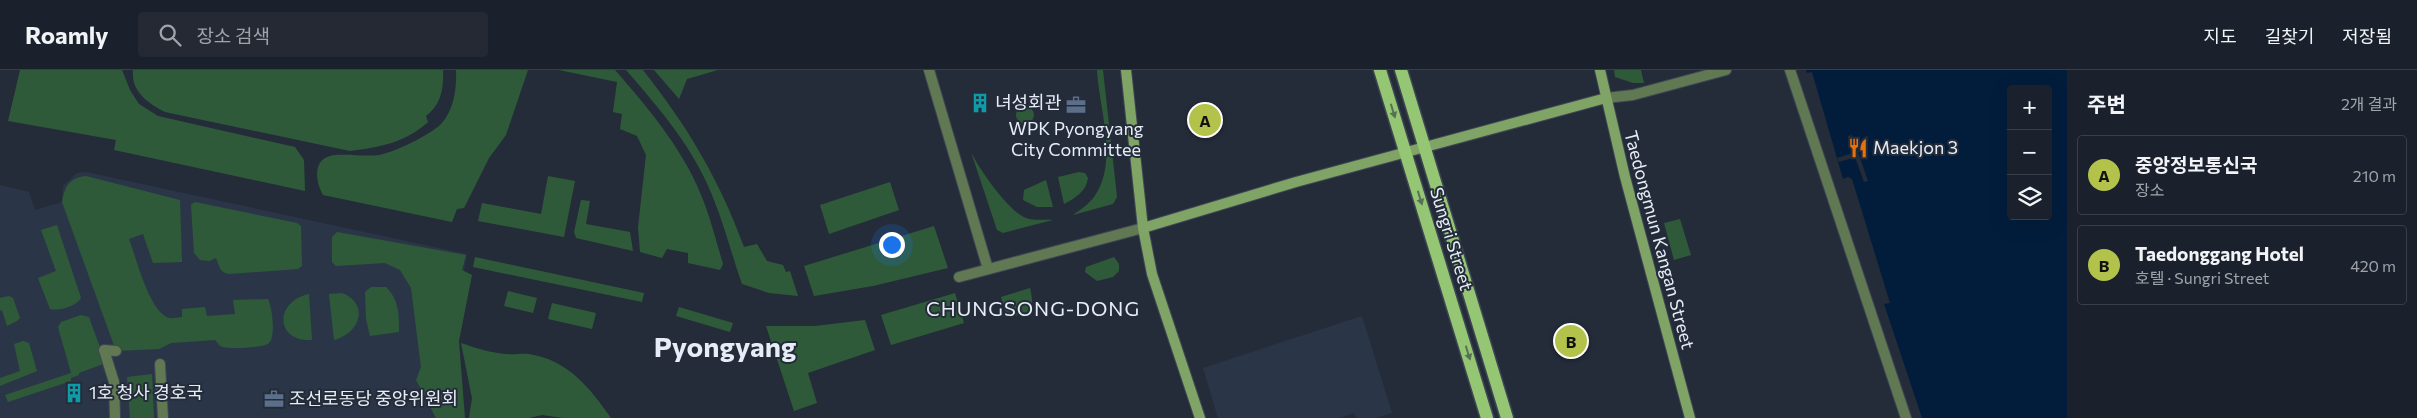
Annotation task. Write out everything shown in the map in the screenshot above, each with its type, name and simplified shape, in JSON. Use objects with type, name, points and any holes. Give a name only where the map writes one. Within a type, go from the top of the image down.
[{"type":"main road","name":"Sungri Street","points":[[1380,70],[1487,418]]},
{"type":"main road","name":"Sungri Street","points":[[1401,70],[1507,418]]},
{"type":"street","points":[[928,70],[988,269]]},
{"type":"street","points":[[1126,70],[1143,228],[1152,274],[1200,418]]},
{"type":"street","name":"Taedongmun Kangan Street","points":[[1600,70],[1690,418]]},
{"type":"street","points":[[959,277],[1143,228],[1406,151],[1606,98],[1633,95],[1726,70]]},
{"type":"street","points":[[1790,70],[1906,418]]},
{"type":"street","points":[[115,418],[114,382],[104,350],[116,351]]},
{"type":"street","points":[[160,364],[163,418]]},
{"type":"shaded area","points":[[86,172],[467,254],[455,321],[458,418],[0,418],[0,185],[29,192],[35,210],[62,202],[63,186],[77,173]]},
{"type":"shaded area","points":[[1362,316],[1392,413],[1376,418],[1356,418],[1354,413],[1339,418],[1218,418],[1203,368]]},
{"type":"green space","points":[[20,70],[122,70],[130,90],[139,104],[158,116],[295,147],[304,160],[305,191],[114,150],[116,140],[8,121]]},
{"type":"green space","points":[[133,70],[443,70],[443,77],[441,96],[435,107],[426,116],[428,122],[410,135],[392,143],[350,151],[165,112],[147,101],[138,91],[133,78]]},
{"type":"green space","points":[[456,70],[528,70],[506,135],[489,158],[464,208],[457,209],[452,222],[323,195],[317,179],[317,173],[320,163],[324,159],[335,155],[379,155],[386,153],[421,138],[441,124],[452,106],[456,84]]},
{"type":"green space","points":[[559,70],[615,70],[641,101],[678,150],[697,186],[708,212],[723,264],[720,270],[688,263],[688,253],[667,249],[662,258],[640,252],[638,227],[646,155],[637,136],[620,129],[622,114],[613,112],[617,82]]},
{"type":"green space","points":[[626,70],[643,70],[659,91],[688,133],[713,176],[744,247],[757,244],[767,261],[783,265],[786,272],[790,271],[798,296],[769,293],[742,284],[718,210],[697,165],[676,131]]},
{"type":"green space","points":[[654,70],[718,70],[687,79],[679,99]]},
{"type":"green space","points":[[1097,70],[1103,70],[1117,197],[1113,204],[1073,215],[1094,197],[1101,183],[1105,168],[1106,135]]},
{"type":"green space","points":[[1614,70],[1641,70],[1644,83],[1633,83],[1615,77]]},
{"type":"green space","points":[[1021,106],[1029,106],[1034,111],[1032,122],[1021,124],[1016,119],[1016,111]]},
{"type":"green space","points":[[971,152],[995,189],[1011,208],[1029,219],[1053,220],[1003,233],[997,230]]},
{"type":"green space","points":[[1079,172],[1085,173],[1088,178],[1087,183],[1076,197],[1064,204],[1058,177]]},
{"type":"green space","points":[[86,176],[180,200],[182,262],[153,263],[143,234],[129,239],[150,296],[156,307],[163,314],[171,318],[182,317],[182,309],[205,307],[207,316],[235,314],[233,300],[268,299],[273,328],[269,343],[254,347],[227,348],[222,347],[215,340],[171,343],[159,349],[116,351],[62,202],[66,187],[72,181]]},
{"type":"green space","points":[[548,176],[575,181],[564,237],[478,221],[482,203],[541,214]]},
{"type":"green space","points":[[1046,180],[1053,207],[1037,207],[1023,200],[1024,190]]},
{"type":"green space","points":[[890,182],[899,210],[829,234],[820,205]]},
{"type":"green space","points":[[581,200],[590,201],[586,224],[630,232],[633,251],[576,238],[574,232]]},
{"type":"green space","points":[[195,202],[297,223],[301,226],[302,266],[298,269],[228,274],[221,270],[216,258],[209,261],[200,260],[194,253],[191,205]]},
{"type":"green space","points":[[1680,219],[1691,255],[1674,260],[1664,223]]},
{"type":"green space","points":[[57,225],[81,298],[71,306],[63,309],[50,309],[38,278],[56,271],[41,230]]},
{"type":"green space","points":[[934,226],[948,268],[873,286],[814,296],[804,266]]},
{"type":"green space","points":[[337,232],[466,255],[462,270],[472,275],[459,341],[465,418],[436,418],[416,380],[421,367],[411,288],[400,270],[385,263],[336,266],[332,262],[332,237]]},
{"type":"green space","points":[[475,257],[644,293],[642,302],[473,267]]},
{"type":"green space","points":[[1114,257],[1119,264],[1119,271],[1113,277],[1097,281],[1085,272],[1086,267]]},
{"type":"green space","points":[[371,287],[386,287],[394,297],[398,313],[399,332],[370,336],[366,319],[365,292]]},
{"type":"green space","points":[[1030,288],[1032,303],[1029,310],[1026,313],[1007,317],[1001,297]]},
{"type":"green space","points":[[508,291],[537,298],[533,313],[504,306]]},
{"type":"green space","points":[[342,293],[351,298],[356,304],[359,311],[358,318],[350,331],[334,340],[329,294]]},
{"type":"green space","points":[[955,293],[964,323],[891,345],[881,315]]},
{"type":"green space","points":[[309,294],[312,340],[300,339],[291,335],[285,328],[284,320],[285,312],[290,304],[298,298]]},
{"type":"green space","points":[[9,296],[13,298],[20,318],[7,326],[2,310],[0,311],[0,298]]},
{"type":"green space","points":[[552,303],[596,313],[592,329],[548,319]]},
{"type":"green space","points":[[679,307],[733,323],[730,332],[676,316]]},
{"type":"green space","points":[[81,315],[89,317],[106,363],[79,373],[79,375],[71,378],[71,381],[8,402],[5,395],[71,373],[58,327],[61,322]]},
{"type":"green space","points":[[865,320],[875,350],[808,373],[817,403],[794,411],[766,326],[815,326]]},
{"type":"green space","points":[[23,341],[29,343],[37,371],[0,386],[0,378],[20,371],[14,344]]},
{"type":"green space","points":[[461,343],[495,353],[529,354],[555,362],[567,369],[586,386],[611,418],[563,418],[542,415],[529,418],[469,418],[472,398]]},
{"type":"green space","points":[[152,374],[154,418],[130,418],[127,377]]},
{"type":"water","points":[[1806,70],[2067,70],[2067,418],[1922,418],[1884,304],[1890,303],[1852,179],[1848,177],[1843,179],[1812,72],[1807,73]]},
{"type":"pier","points":[[1852,135],[1868,181],[1864,182],[1855,157],[1839,162],[1837,158],[1853,153],[1848,136]]},
{"type":"place","name":"녀성회관","points":[[980,103]]},
{"type":"place","name":"WPK Pyongyang City Committee","points":[[1076,105]]},
{"type":"place","name":"중앙정보통신국","points":[[1205,120]]},
{"type":"place","name":"Maekjon 3","points":[[1858,148]]},
{"type":"place","name":"Taedonggang Hotel","points":[[1571,341]]},
{"type":"place","name":"1호 청사 경호국","points":[[74,393]]},
{"type":"place","name":"조선로동당 중앙위원회","points":[[274,399]]},
{"type":"district","name":"CHUNGSONG-DONG","points":[[1033,309]]},
{"type":"district","name":"Pyongyang","points":[[725,347]]}]
